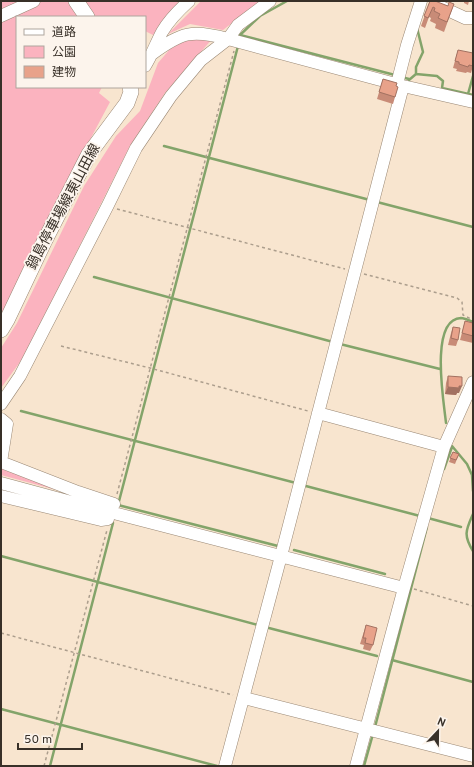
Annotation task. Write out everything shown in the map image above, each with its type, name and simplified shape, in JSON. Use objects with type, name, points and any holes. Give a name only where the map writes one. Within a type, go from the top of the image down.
[{"type":"main road","points":[[76,1],[86,16]]},
{"type":"main road","name":"鍋島停車場線東山田線","points":[[1,330],[89,154],[127,103],[131,92],[130,88]]},
{"type":"street","points":[[1,16],[34,1]]},
{"type":"street","points":[[146,64],[163,32],[173,17],[189,1]]},
{"type":"street","points":[[1,404],[20,376],[136,148],[171,96],[202,60],[235,41],[238,25],[270,1]]},
{"type":"street","points":[[225,766],[247,699],[263,626],[281,556],[300,484],[321,414],[337,344],[358,273],[373,201],[402,82],[407,45],[421,1]]},
{"type":"street","points":[[427,1],[465,18],[473,18]]},
{"type":"street","points":[[152,54],[169,42],[184,35],[194,33],[216,36],[402,82],[473,102]]},
{"type":"street","points":[[356,766],[371,730],[409,589],[444,446],[473,382]]},
{"type":"street","points":[[321,414],[444,446]]},
{"type":"street","points":[[3,425],[1,462],[78,492],[114,504]]},
{"type":"street","points":[[1,483],[409,589]]},
{"type":"street","points":[[1,496],[101,520],[108,519]]},
{"type":"street","points":[[247,699],[473,756]]},
{"type":"path","points":[[114,504],[206,159],[235,41]]},
{"type":"path","points":[[108,205],[122,212],[457,298],[462,302],[463,314],[473,320]]},
{"type":"path","points":[[61,346],[150,368],[321,414]]},
{"type":"path","points":[[44,766],[108,524],[108,519]]},
{"type":"path","points":[[409,589],[473,606]]},
{"type":"path","points":[[1,633],[247,699]]},
{"type":"green space","points":[[1,1],[183,1],[171,12],[153,35],[146,32],[146,16],[16,16],[16,88],[102,88],[99,93],[110,102],[75,168],[1,316]]},
{"type":"green space","points":[[201,1],[260,1],[223,30],[190,24],[168,34]]},
{"type":"green space","points":[[190,38],[213,38],[165,93],[130,146],[23,358],[1,388],[1,348],[17,323],[84,186],[116,136],[140,111],[158,63],[170,49]]},
{"type":"green space","points":[[1,466],[64,492],[1,475]]},
{"type":"building","points":[[430,1],[435,1],[448,6],[449,2],[454,4],[447,22],[438,18],[440,14],[434,11],[435,8],[433,7],[428,18],[424,16]]},
{"type":"building","points":[[458,50],[473,53],[473,66],[469,65],[468,67],[455,61]]},
{"type":"building","points":[[383,79],[397,83],[396,86],[398,87],[395,97],[379,92]]},
{"type":"building","points":[[465,321],[473,323],[473,336],[462,333]]},
{"type":"building","points":[[453,327],[460,328],[458,340],[451,338]]},
{"type":"building","points":[[448,376],[462,377],[462,386],[459,386],[459,388],[448,387]]},
{"type":"building","points":[[453,452],[459,454],[456,460],[450,458]]},
{"type":"building","points":[[366,625],[377,628],[373,645],[365,643],[366,638],[363,638]]},
{"type":"waterway","points":[[240,35],[260,16],[287,1]]},
{"type":"waterway","points":[[409,80],[416,74],[416,67],[423,52],[417,28]]},
{"type":"waterway","points":[[239,39],[240,35],[395,75]]},
{"type":"waterway","points":[[238,46],[118,505],[278,546]]},
{"type":"waterway","points":[[416,74],[437,76],[443,81],[442,88],[473,95]]},
{"type":"waterway","points":[[468,94],[473,76]]},
{"type":"waterway","points":[[401,77],[409,79]]},
{"type":"waterway","points":[[164,146],[370,200]]},
{"type":"waterway","points":[[377,202],[473,227]]},
{"type":"waterway","points":[[94,277],[333,342]]},
{"type":"waterway","points":[[446,423],[441,381],[442,346],[445,332],[451,322],[461,318],[473,322]]},
{"type":"waterway","points":[[340,344],[440,369]]},
{"type":"waterway","points":[[21,411],[296,483]]},
{"type":"waterway","points":[[452,446],[467,464],[472,475],[473,491]]},
{"type":"waterway","points":[[444,469],[452,447]]},
{"type":"waterway","points":[[302,485],[420,516]]},
{"type":"waterway","points":[[473,514],[467,529],[468,541],[473,551]]},
{"type":"waterway","points":[[428,518],[461,527]]},
{"type":"waterway","points":[[50,766],[113,523]]},
{"type":"waterway","points":[[375,727],[427,527]]},
{"type":"waterway","points":[[294,550],[385,574]]},
{"type":"waterway","points":[[1,556],[258,625]]},
{"type":"waterway","points":[[265,627],[377,656]]},
{"type":"waterway","points":[[392,660],[473,682]]},
{"type":"waterway","points":[[1,709],[217,766]]},
{"type":"waterway","points":[[364,766],[373,734]]}]
